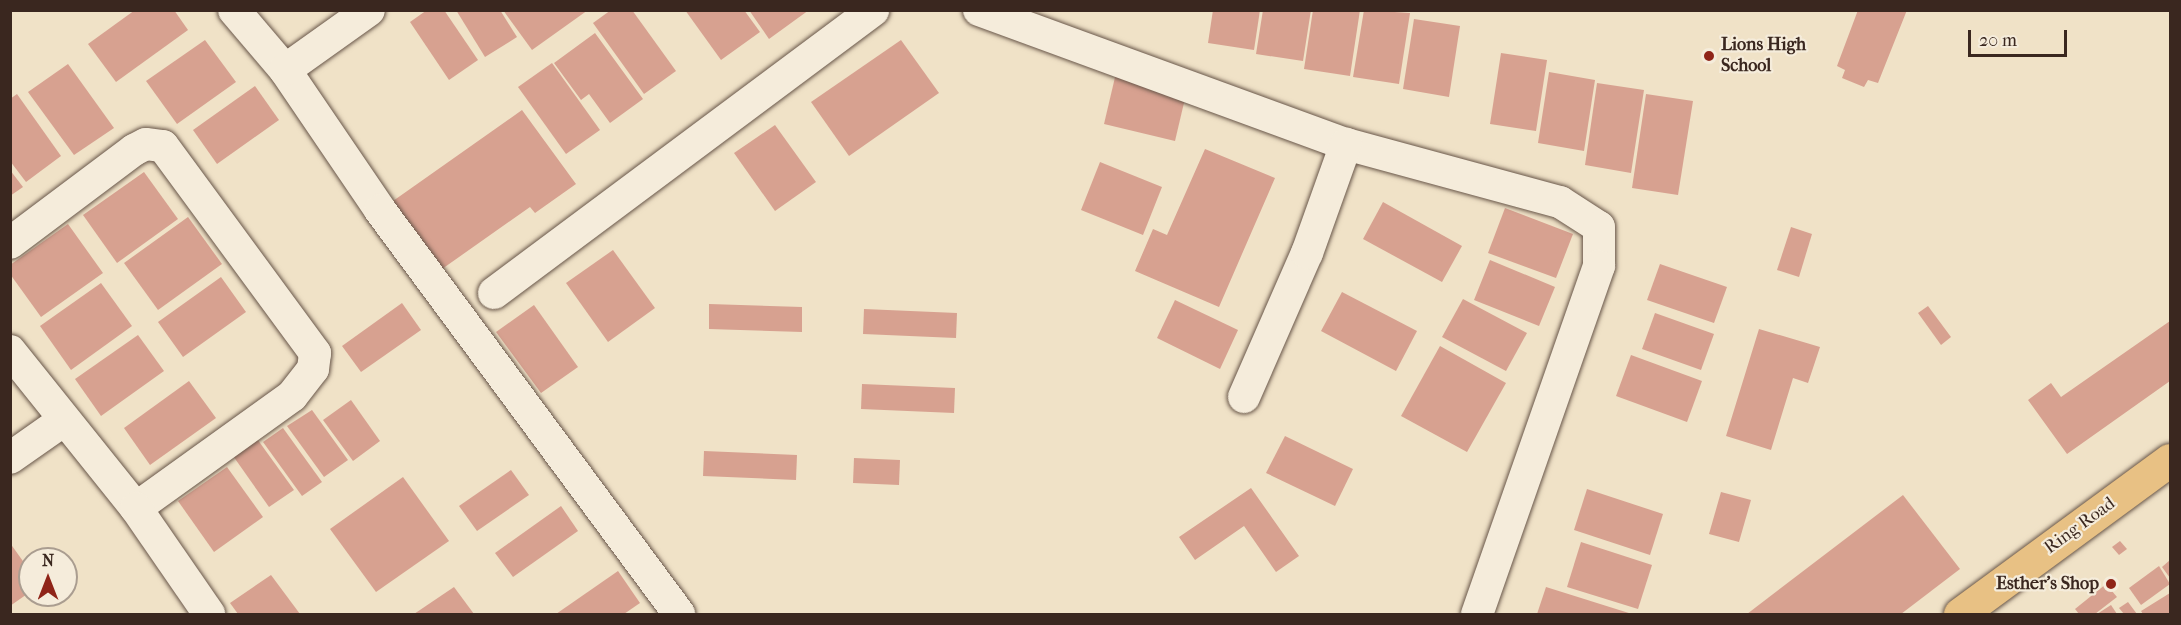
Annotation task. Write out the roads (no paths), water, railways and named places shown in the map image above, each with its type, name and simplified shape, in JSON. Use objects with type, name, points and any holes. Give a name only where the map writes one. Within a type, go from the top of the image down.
[{"type":"main road","name":"Ring Road","points":[[1960,615],[2170,460]]},
{"type":"street","points":[[234,10],[285,70],[380,210],[576,467],[679,615]]},
{"type":"street","points":[[285,70],[369,10]]},
{"type":"street","points":[[494,293],[873,10]]},
{"type":"street","points":[[979,10],[1346,144],[1560,202],[1599,227],[1599,266],[1477,615]]},
{"type":"street","points":[[10,243],[134,150],[146,144],[163,146],[315,353],[313,369],[292,396],[135,508]]},
{"type":"street","points":[[1244,398],[1307,253],[1346,144]]},
{"type":"street","points":[[10,351],[135,508],[208,615]]},
{"type":"street","points":[[10,458],[64,420]]},
{"type":"place","name":"Lions High School","points":[[1709,56]]},
{"type":"place","name":"Esther's Shop","points":[[2111,584]]}]
